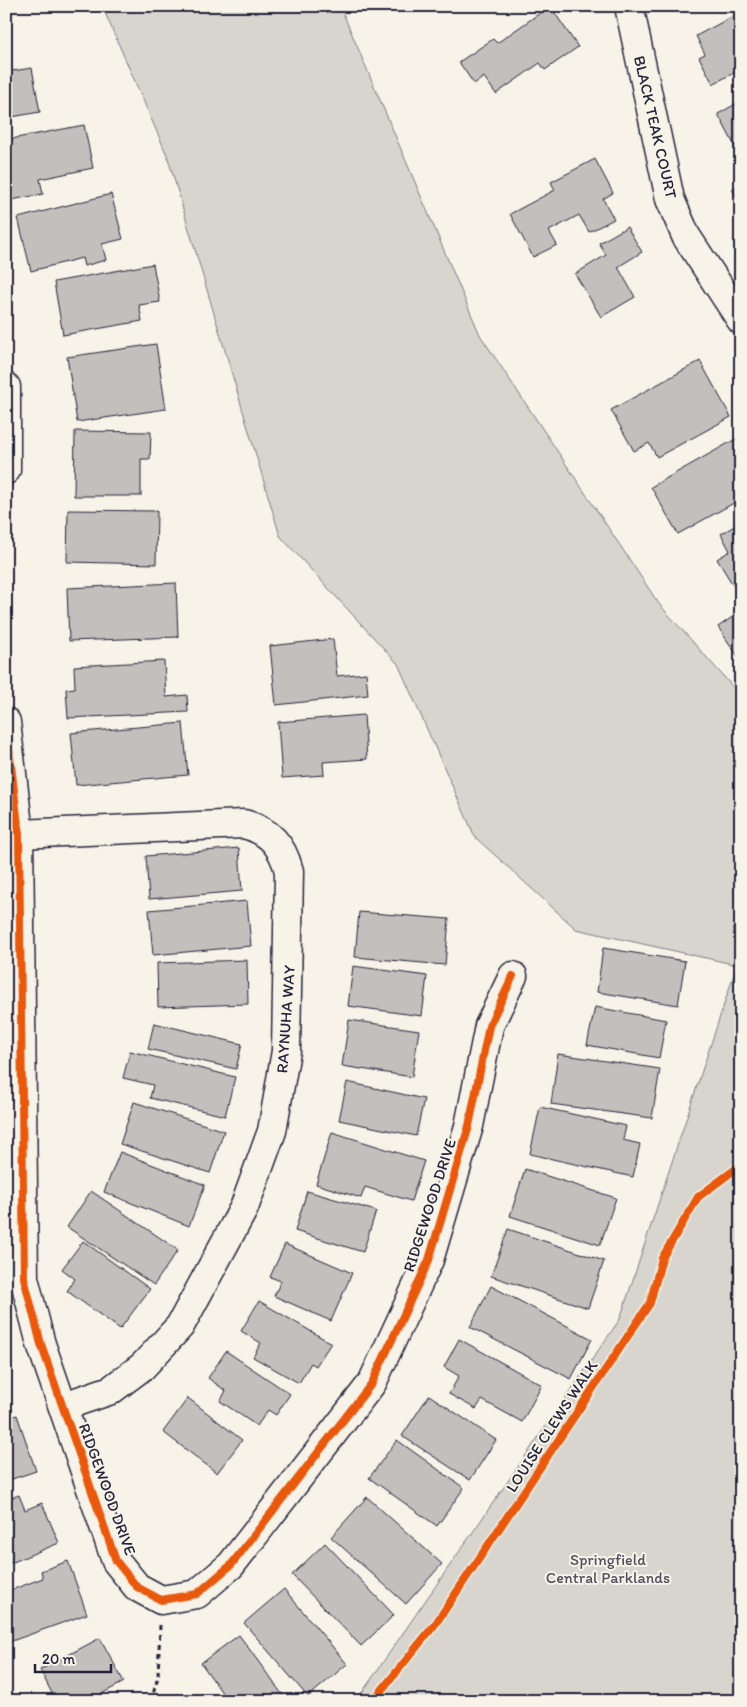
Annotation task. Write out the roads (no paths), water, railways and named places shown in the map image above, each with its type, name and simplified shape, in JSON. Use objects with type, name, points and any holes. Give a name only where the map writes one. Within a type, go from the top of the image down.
[{"type":"street","name":"BLACK TEAK COURT","points":[[630,6],[670,199],[686,236],[741,320]]},
{"type":"street","points":[[6,387],[6,470]]},
{"type":"street","name":"RIDGEWOOD DRIVE","points":[[6,722],[19,834],[24,1278],[40,1344],[64,1406],[116,1561],[138,1587],[161,1600],[197,1594],[231,1565],[372,1383],[429,1260],[469,1126],[489,1026],[513,976]]},
{"type":"street","name":"RAYNUHA WAY","points":[[19,834],[244,824],[258,828],[273,837],[284,854],[289,871],[286,1052],[272,1131],[244,1208],[180,1326],[143,1366],[111,1390],[64,1406]]},
{"type":"park label","name":"Springfield Central Parklands","points":[[608,1568]]}]
